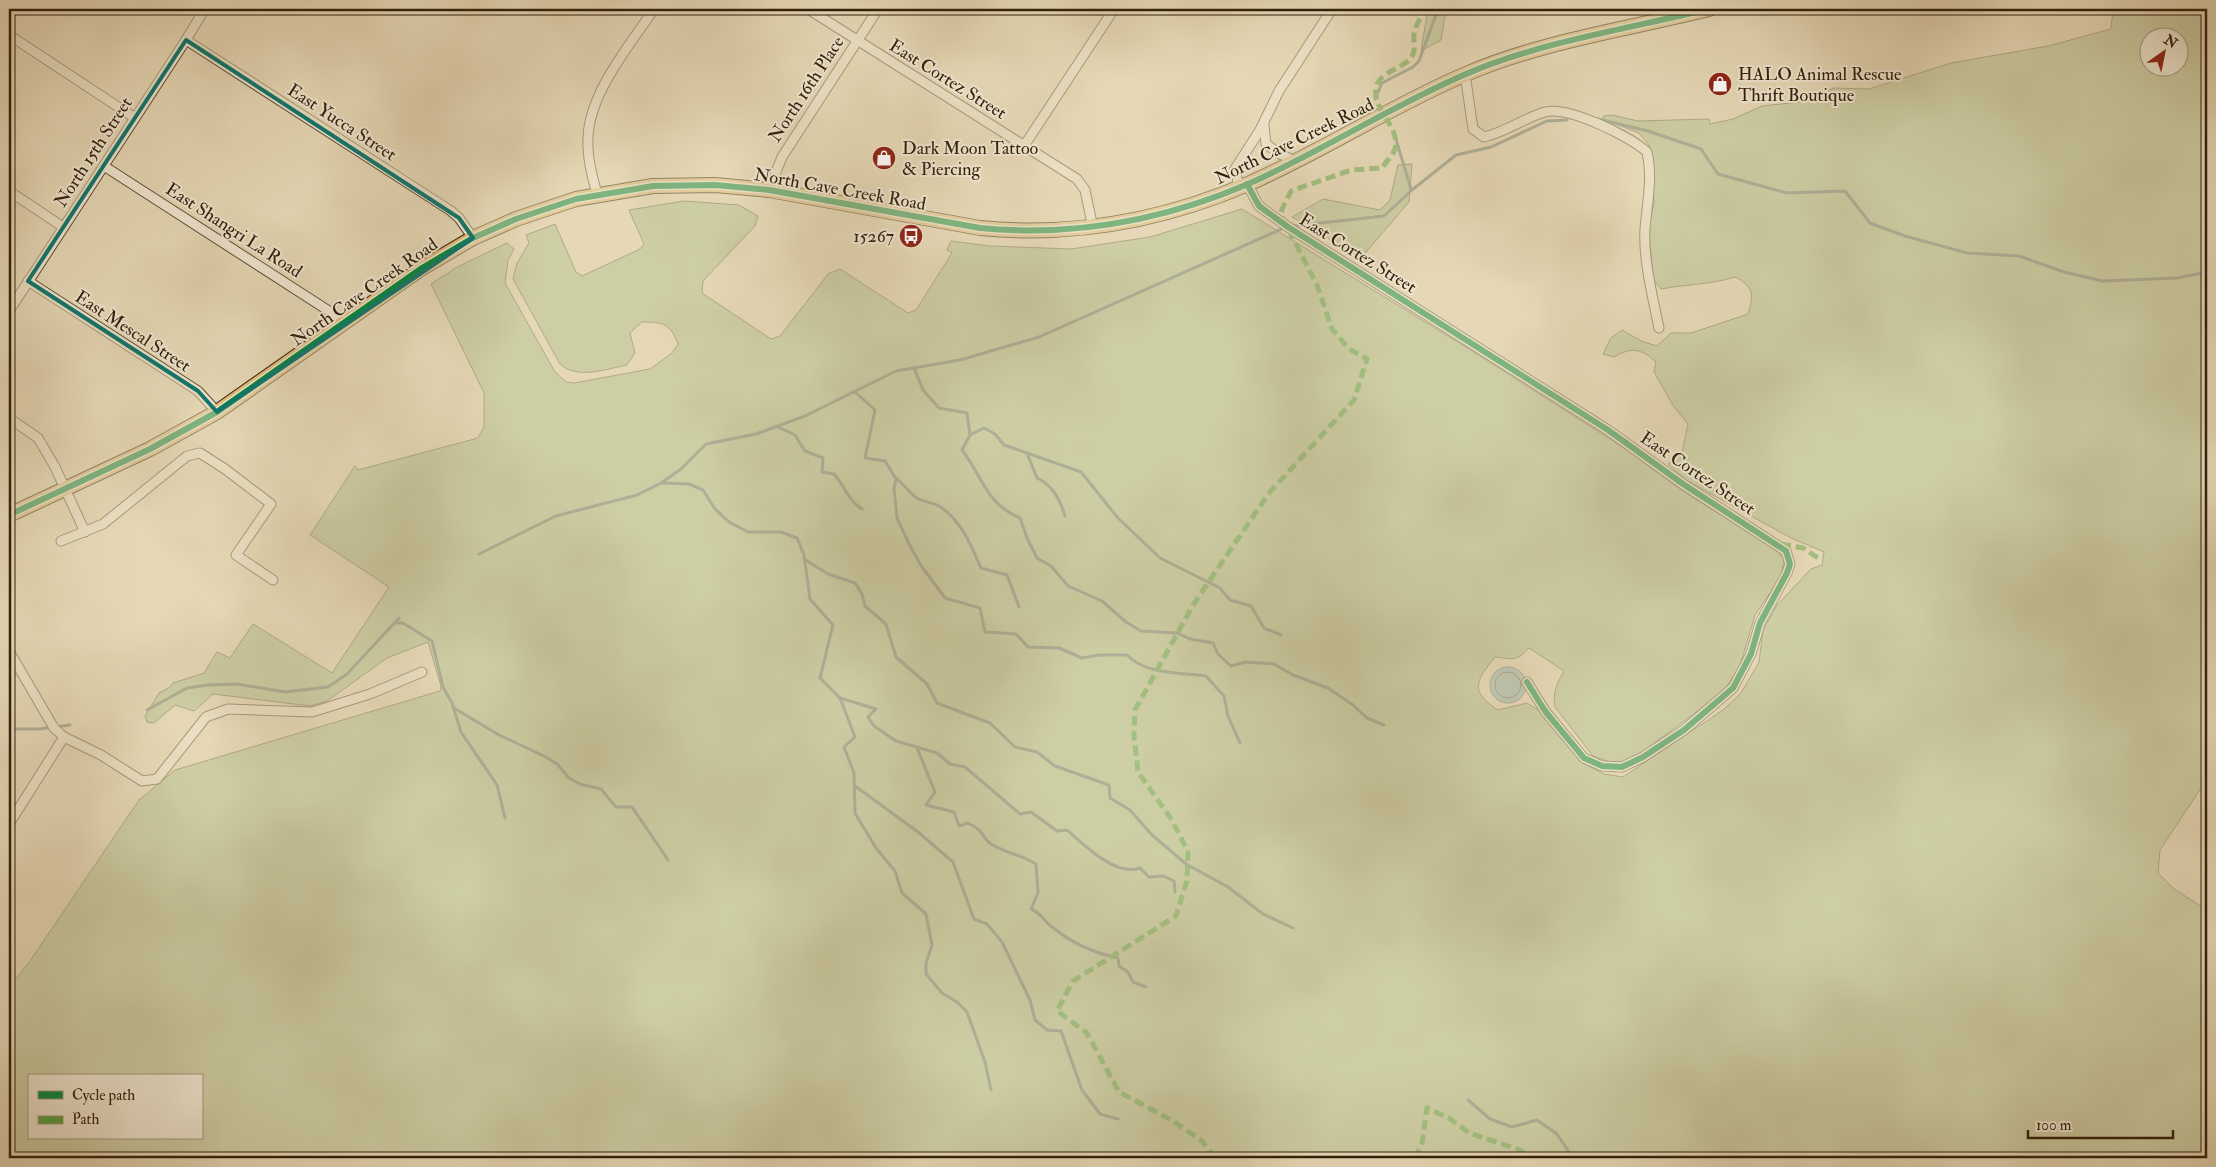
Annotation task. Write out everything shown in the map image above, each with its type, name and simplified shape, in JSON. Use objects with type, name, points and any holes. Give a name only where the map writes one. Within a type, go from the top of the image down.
[{"type":"main road","name":"North Cave Creek Road","points":[[9,515],[150,449],[217,412],[422,268],[473,238],[547,208],[597,194],[653,186],[686,184],[769,190],[980,228],[1047,231],[1093,228],[1150,218],[1243,186],[1465,74],[1549,46],[1709,9]]},
{"type":"street","name":"North 15th Street","points":[[9,312],[186,40],[204,9]]},
{"type":"street","points":[[597,194],[588,149],[592,114],[603,86],[654,9]]},
{"type":"street","name":"East Cortez Street","points":[[808,9],[1081,184],[1091,209],[1093,228]]},
{"type":"street","name":"North 16th Place","points":[[769,190],[782,157],[878,9]]},
{"type":"street","points":[[1024,146],[1114,9]]},
{"type":"street","points":[[1243,186],[1235,169],[1264,122],[1279,91],[1332,9]]},
{"type":"street","points":[[9,35],[135,118]]},
{"type":"street","name":"East Yucca Street","points":[[186,40],[451,211],[459,218],[473,238]]},
{"type":"street","points":[[1465,74],[1473,129],[1484,137],[1499,134],[1544,113],[1558,110],[1618,132],[1648,152],[1650,196],[1645,229],[1658,328]]},
{"type":"street","points":[[1264,122],[1263,132],[1266,144],[1280,154],[1295,161]]},
{"type":"street","name":"East Shangri La Road","points":[[104,166],[346,322]]},
{"type":"street","name":"East Cortez Street","points":[[1243,186],[1259,206],[1288,227],[1608,430],[1683,484],[1786,552],[1790,564],[1787,572],[1760,623],[1751,654],[1733,688],[1684,730],[1643,757],[1622,768],[1602,766],[1584,758],[1546,711],[1527,682]]},
{"type":"street","points":[[9,191],[63,227]]},
{"type":"street","name":"East Mescal Street","points":[[28,282],[198,391],[217,412]]},
{"type":"street","points":[[9,418],[38,438],[85,532]]},
{"type":"street","points":[[62,541],[103,524],[170,469],[194,453],[207,457],[271,504],[236,554],[273,580]]},
{"type":"street","points":[[9,652],[54,728],[64,737],[101,755],[142,782],[158,779],[206,717],[228,709],[312,712],[370,694],[422,672]]},
{"type":"street","points":[[9,824],[64,737]]},
{"type":"highlighted area","points":[[186,40],[459,218],[473,238],[217,412],[198,391],[28,281]]},
{"type":"green space","points":[[1428,9],[1446,9],[1441,40],[1421,51]]},
{"type":"green space","points":[[2113,9],[2207,9],[2207,779],[2160,850],[2158,873],[2174,889],[2207,910],[2207,1158],[9,1158],[9,988],[30,961],[139,800],[175,770],[440,691],[441,686],[428,642],[387,658],[327,701],[310,706],[213,694],[194,711],[175,705],[154,723],[147,722],[145,716],[159,693],[170,687],[173,683],[204,673],[217,652],[230,658],[253,624],[332,673],[389,587],[310,535],[355,466],[358,470],[478,438],[484,427],[484,393],[431,284],[457,267],[507,243],[514,249],[508,260],[505,283],[555,372],[566,382],[574,383],[650,369],[672,353],[678,344],[672,332],[665,325],[655,322],[642,322],[630,333],[635,353],[627,365],[601,371],[583,372],[567,369],[560,364],[513,279],[517,263],[529,243],[526,235],[555,224],[576,272],[582,276],[640,249],[644,244],[629,210],[684,201],[739,205],[758,216],[755,226],[703,281],[702,293],[771,339],[780,336],[828,274],[840,269],[908,313],[916,310],[952,253],[947,250],[951,241],[990,246],[1071,249],[1150,237],[1242,209],[1469,349],[1624,448],[1684,492],[1775,549],[1784,559],[1781,577],[1755,615],[1740,666],[1723,692],[1629,762],[1610,762],[1593,756],[1555,707],[1554,697],[1556,688],[1564,671],[1529,648],[1518,658],[1495,657],[1488,665],[1478,685],[1479,691],[1489,703],[1498,710],[1527,703],[1544,714],[1583,763],[1604,774],[1623,777],[1723,710],[1741,693],[1759,662],[1763,630],[1777,605],[1811,569],[1822,565],[1824,552],[1791,538],[1686,480],[1668,464],[1682,453],[1688,424],[1674,407],[1654,372],[1656,362],[1636,350],[1631,350],[1614,357],[1603,354],[1611,338],[1622,330],[1641,341],[1657,346],[1671,333],[1691,333],[1748,314],[1752,297],[1746,284],[1735,277],[1716,282],[1661,289],[1654,280],[1648,229],[1654,203],[1652,158],[1649,145],[1639,133],[1603,119],[1603,116],[1612,115],[1638,121],[1709,119],[1710,124],[1733,119],[1762,106],[1810,101],[1833,88],[1869,89],[1951,63],[2048,46],[2111,29]]},
{"type":"green space","points":[[1412,164],[1409,202],[1361,258],[1292,217],[1323,199],[1380,210],[1390,200],[1398,165]]},
{"type":"water","points":[[1508,667],[1520,673],[1526,685],[1520,697],[1508,703],[1496,697],[1490,685],[1496,673]]},
{"type":"waterway","points":[[1375,99],[1382,83],[1413,67],[1419,61],[1438,9]]},
{"type":"waterway","points":[[1598,119],[1648,131],[1701,149],[1718,174],[1787,193],[1845,191],[1870,223],[1905,236],[1967,253],[2019,256],[2064,272],[2103,281],[2177,278],[2207,272]]},
{"type":"waterway","points":[[1293,226],[1384,216],[1412,190],[1456,155],[1491,147],[1547,121],[1567,120]]},
{"type":"waterway","points":[[1394,133],[1411,189]]},
{"type":"waterway","points":[[479,554],[556,516],[637,495],[661,483],[681,469],[706,444],[756,434],[805,416],[896,371],[960,360],[1039,337],[1286,227]]},
{"type":"waterway","points":[[914,368],[923,390],[939,408],[967,413],[970,435],[962,450],[992,497],[1008,512],[1020,518],[1037,558],[1051,566],[1068,586],[1102,601],[1126,622],[1141,631],[1177,633],[1190,639],[1213,643],[1218,654],[1231,666],[1245,662],[1274,664],[1293,675],[1328,688],[1353,705],[1367,718],[1384,725]]},
{"type":"waterway","points":[[855,392],[875,410],[865,458],[885,461],[896,479],[894,489],[897,518],[922,567],[945,598],[980,608],[985,632],[1016,634],[1028,647],[1059,648],[1082,658],[1099,655],[1127,655],[1144,666],[1164,672],[1206,676],[1224,696],[1228,716],[1240,743]]},
{"type":"waterway","points":[[776,426],[795,435],[805,451],[823,458],[822,472],[834,474],[850,498],[862,509]]},
{"type":"waterway","points":[[970,435],[984,428],[995,434],[1004,445],[1081,472],[1118,518],[1160,558],[1220,588],[1230,600],[1251,606],[1264,628],[1281,635]]},
{"type":"waterway","points":[[1027,453],[1037,478],[1052,489],[1061,504],[1065,516]]},
{"type":"waterway","points":[[897,479],[915,497],[939,506],[953,518],[964,534],[981,568],[1007,575],[1019,607]]},
{"type":"waterway","points":[[662,483],[689,484],[703,490],[715,509],[729,522],[748,532],[781,532],[797,538],[804,555],[810,599],[833,625],[820,678],[840,698],[855,737],[844,747],[854,773],[855,813],[876,848],[895,871],[902,893],[926,914],[932,945],[926,963],[926,974],[942,993],[957,1002],[967,1012],[985,1062],[991,1090]]},
{"type":"waterway","points":[[804,559],[828,574],[855,583],[862,594],[865,606],[886,624],[896,657],[927,684],[937,703],[990,723],[1015,747],[1037,752],[1055,766],[1109,785],[1110,798],[1130,810],[1152,835],[1186,864],[1228,887],[1263,914],[1293,928]]},
{"type":"waterway","points":[[147,710],[187,688],[208,685],[237,684],[285,692],[328,687],[347,674],[399,618]]},
{"type":"waterway","points":[[395,623],[403,623],[432,641],[443,687],[452,703],[461,732],[497,785],[505,818]]},
{"type":"waterway","points":[[840,698],[876,709],[868,717],[874,726],[896,741],[937,753],[950,764],[965,767],[1020,814],[1031,812],[1057,831],[1067,830],[1091,851],[1111,864],[1131,870],[1140,868],[1149,877],[1163,876],[1174,881],[1175,892]]},
{"type":"waterway","points":[[454,708],[499,735],[546,757],[557,764],[569,778],[580,784],[601,789],[616,807],[632,807],[668,860]]},
{"type":"waterway","points":[[9,729],[39,729],[70,725]]},
{"type":"waterway","points":[[917,748],[935,792],[926,805],[954,812],[959,826],[968,823],[980,831],[991,844],[1036,864],[1038,893],[1031,909],[1037,912],[1058,932],[1074,942],[1091,950],[1118,958],[1119,966],[1128,972],[1133,982],[1146,987]]},
{"type":"waterway","points":[[855,786],[918,832],[953,862],[974,919],[987,924],[1002,942],[1030,1000],[1035,1020],[1047,1030],[1061,1031],[1082,1090],[1100,1114],[1118,1119]]},
{"type":"waterway","points":[[1468,1100],[1490,1119],[1512,1127],[1537,1120],[1557,1134],[1573,1158]]},
{"type":"marked path","points":[[1215,1158],[1202,1141],[1173,1121],[1119,1092],[1087,1033],[1057,1011],[1073,981],[1176,916],[1187,881],[1188,852],[1172,820],[1138,772],[1134,736],[1135,710],[1193,605],[1269,493],[1354,400],[1367,359],[1349,349],[1332,329],[1317,285],[1281,215],[1282,209],[1291,191],[1351,170],[1382,168],[1391,156],[1395,149],[1396,141],[1391,126],[1378,104],[1376,88],[1381,78],[1406,63],[1412,56],[1415,31],[1423,9]]},
{"type":"marked path","points":[[1781,544],[1803,548],[1818,558]]},
{"type":"marked path","points":[[1415,1158],[1422,1143],[1427,1108],[1449,1118],[1469,1133],[1520,1150],[1530,1158]]},
{"type":"cycle path","points":[[9,515],[150,449],[217,412],[422,268],[473,238],[516,219],[576,199],[653,186],[715,185],[769,190],[980,228],[1049,230],[1117,223],[1183,208],[1248,184],[1438,87],[1495,63],[1555,44],[1709,9]]},
{"type":"cycle path","points":[[1247,184],[1259,206],[1288,227],[1608,430],[1683,484],[1786,551],[1790,564],[1787,573],[1760,623],[1751,654],[1733,688],[1684,730],[1643,757],[1622,767],[1602,766],[1584,758],[1545,711],[1527,682]]},
{"type":"place","name":"HALO Animal Rescue Thrift Boutique","points":[[1720,84]]},
{"type":"place","name":"Dark Moon Tattoo & Piercing","points":[[884,158]]},
{"type":"place","name":"15267","points":[[911,236]]}]
